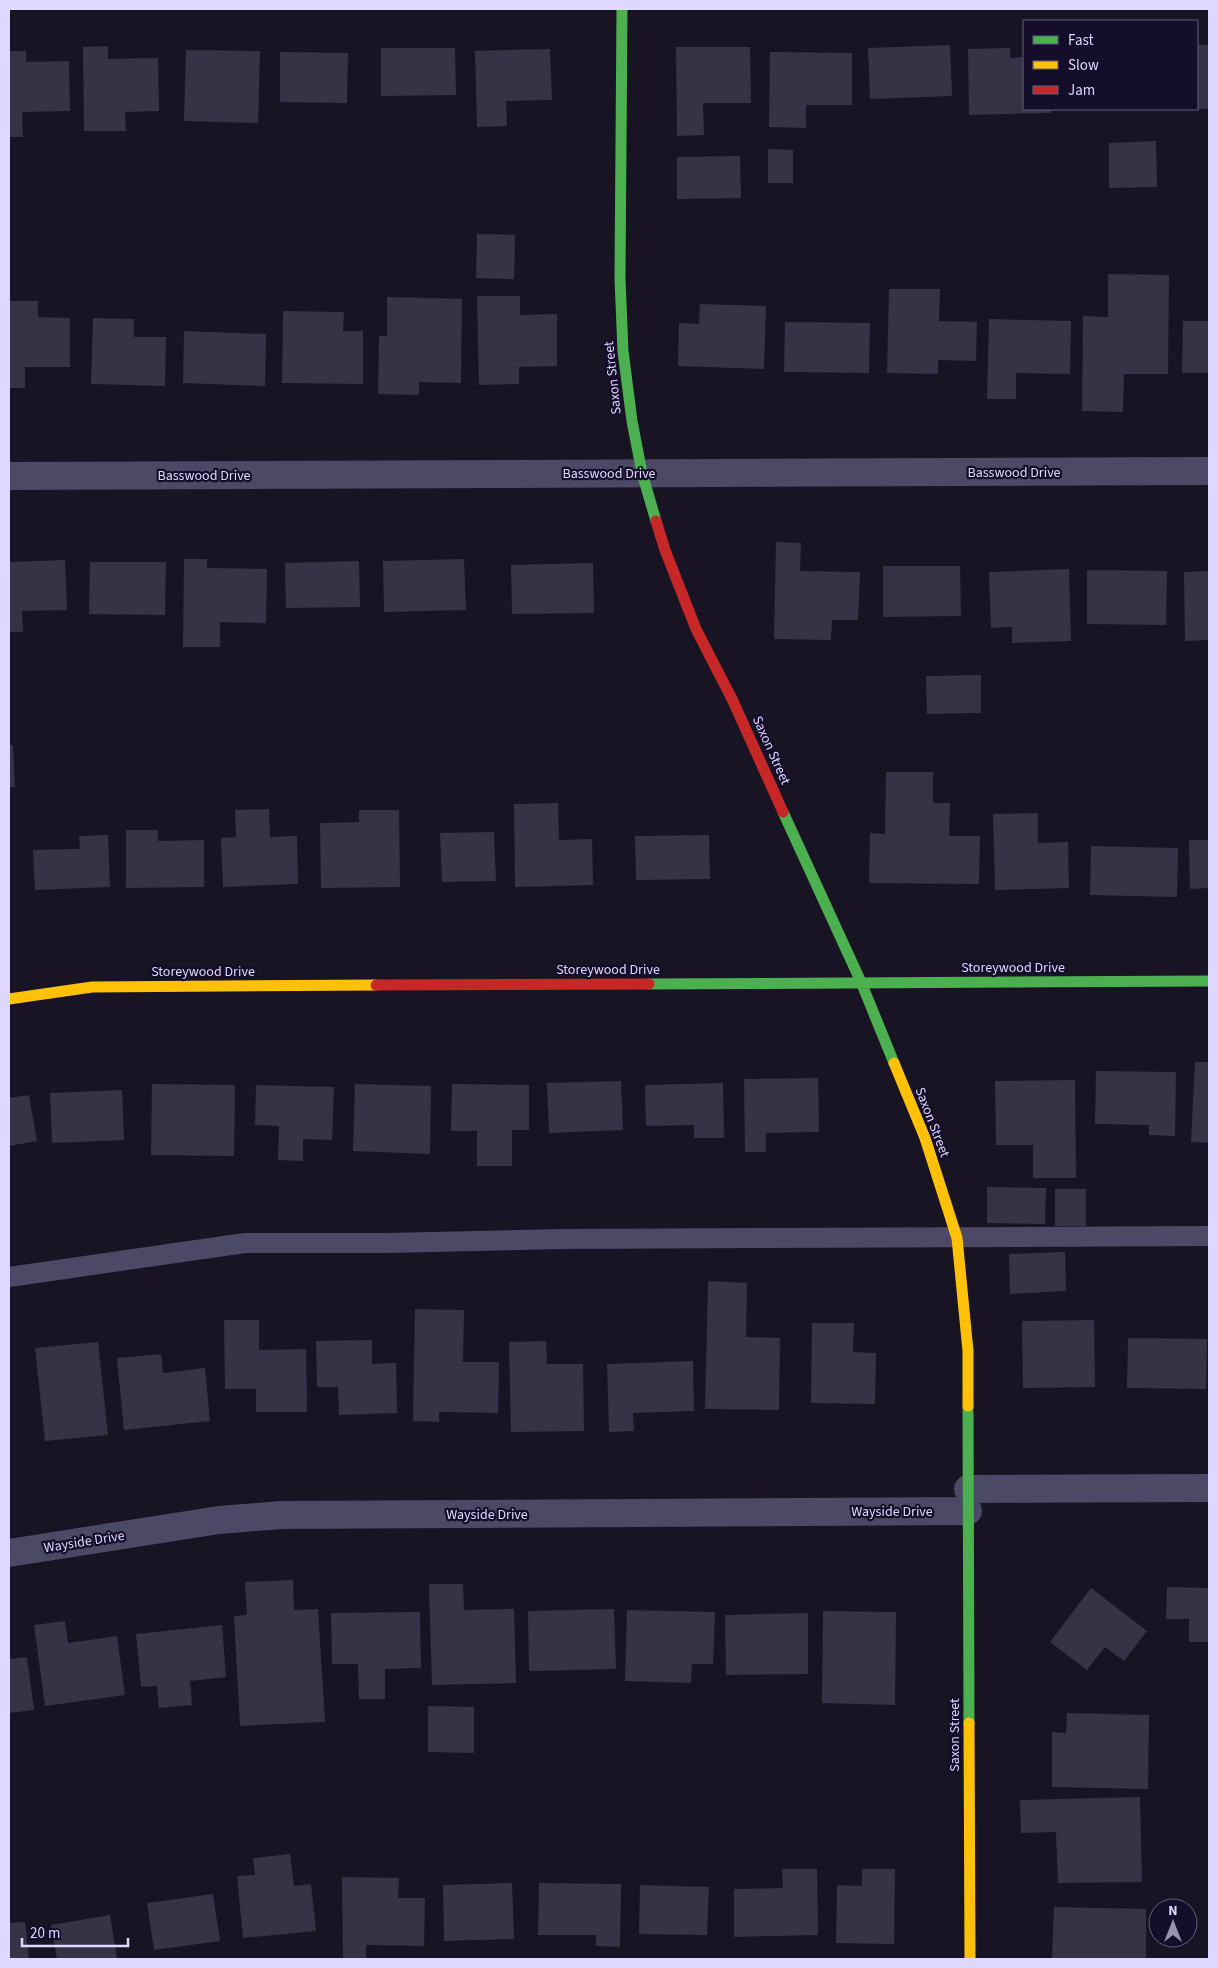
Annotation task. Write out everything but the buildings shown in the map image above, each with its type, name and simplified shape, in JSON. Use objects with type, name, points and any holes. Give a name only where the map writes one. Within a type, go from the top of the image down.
[{"type":"street","name":"Saxon Street","points":[[622,9],[620,279],[623,352],[632,421],[642,473],[665,550],[696,629],[733,701],[860,982],[925,1138],[957,1238],[968,1351],[970,1959]]},
{"type":"street","name":"Basswood Drive","points":[[9,476],[1209,471]]},
{"type":"street","name":"Storeywood Drive","points":[[9,999],[92,987],[1209,981]]},
{"type":"street","name":"Wayside Drive","points":[[9,1553],[218,1520],[281,1515],[968,1500],[1209,1488]]},
{"type":"lane","points":[[9,1277],[245,1243],[1209,1236]]},
{"type":"traffic: fast","points":[[622,9],[620,279],[623,351],[632,421],[642,473],[656,521]]},
{"type":"traffic: fast","points":[[783,812],[861,982],[894,1063]]},
{"type":"traffic: fast","points":[[649,984],[1209,981]]},
{"type":"traffic: fast","points":[[968,1406],[969,1723]]},
{"type":"traffic: slow","points":[[9,999],[92,987],[376,985]]},
{"type":"traffic: slow","points":[[894,1063],[925,1138],[957,1238],[968,1351],[968,1406]]},
{"type":"traffic: slow","points":[[969,1723],[970,1959]]},
{"type":"traffic: jam","points":[[656,521],[665,550],[696,629],[733,701],[783,812]]},
{"type":"traffic: jam","points":[[376,985],[649,984]]}]
